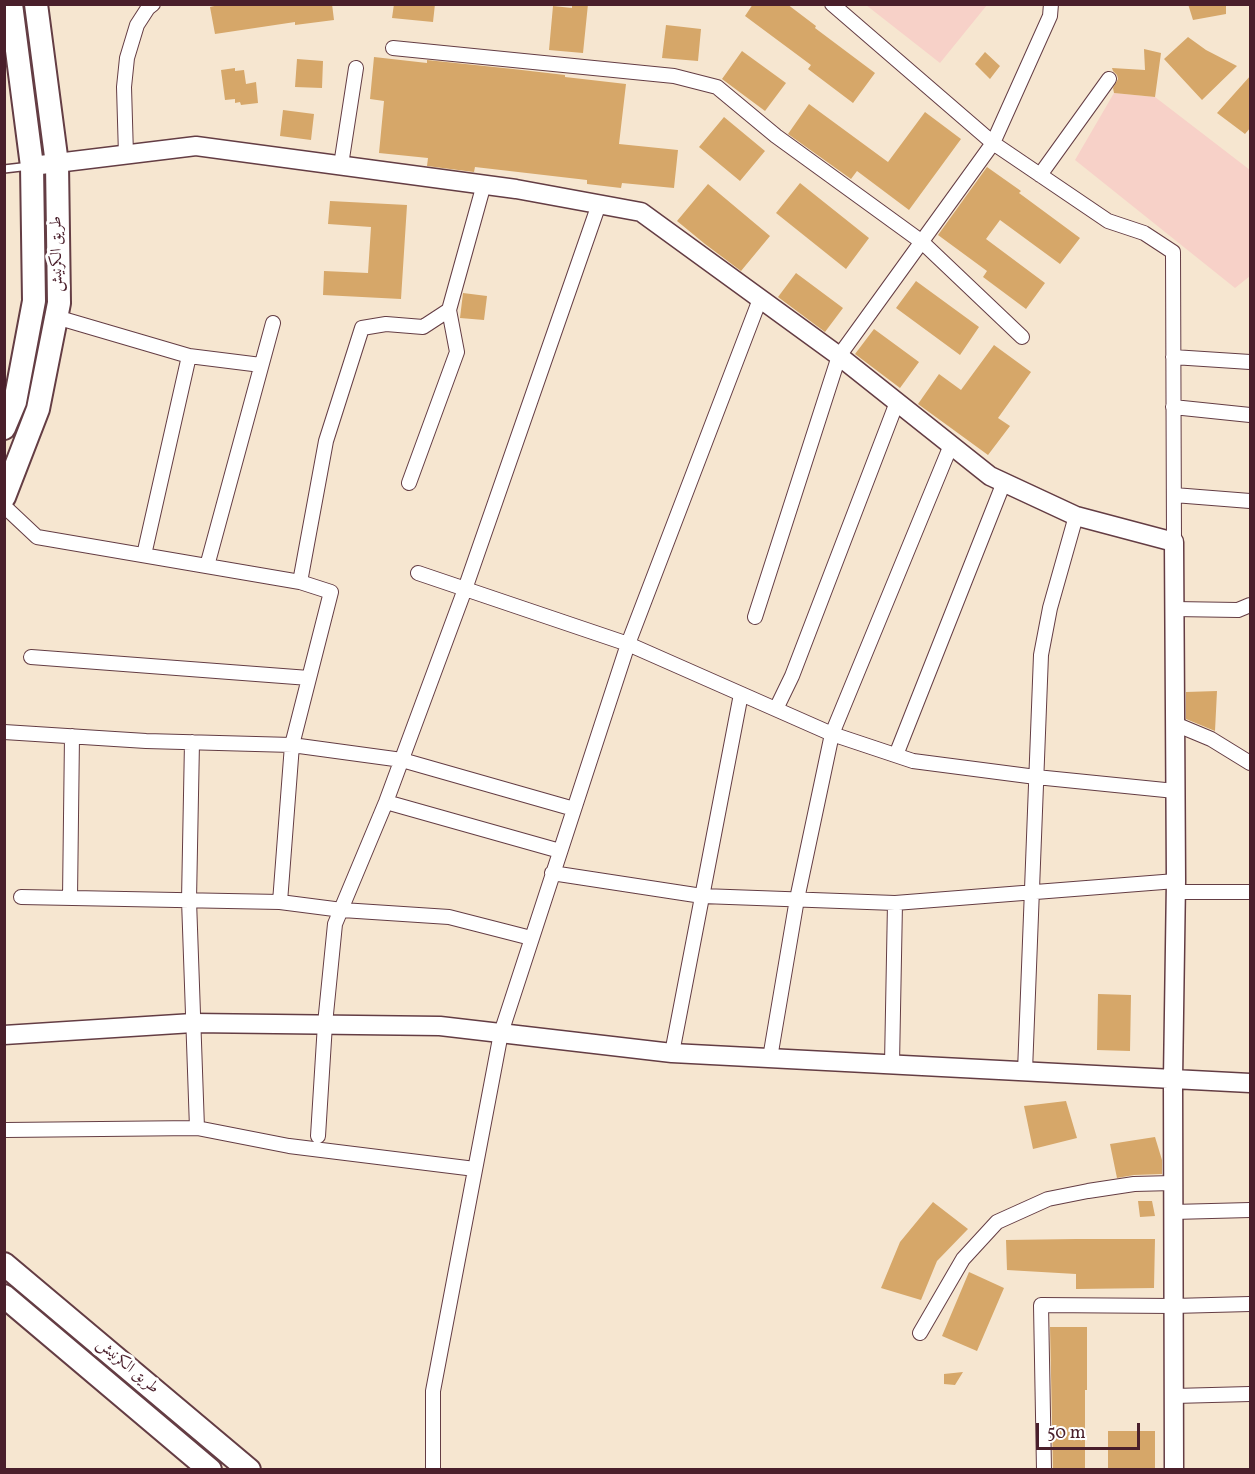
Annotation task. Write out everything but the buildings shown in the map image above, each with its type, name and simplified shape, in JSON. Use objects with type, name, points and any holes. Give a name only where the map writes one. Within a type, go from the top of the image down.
[{"type":"main road","name":"طريق الكرنيش","points":[[4,428],[15,402],[34,301],[33,166],[11,4]]},
{"type":"main road","name":"طريق الكرنيش","points":[[4,497],[38,409],[59,303],[57,164],[36,4]]},
{"type":"main road","name":"طريق الكرنيش","points":[[4,1264],[249,1470]]},
{"type":"main road","name":"طريق الكرنيش","points":[[4,1296],[210,1470]]},
{"type":"street","points":[[126,154],[124,87],[127,58],[138,25],[153,4]]},
{"type":"street","points":[[832,4],[993,142],[1108,221],[1144,233],[1173,252],[1176,887],[1173,1078],[1174,1470]]},
{"type":"street","points":[[755,617],[839,356],[993,142],[1050,16],[1051,4]]},
{"type":"street","points":[[393,48],[674,76],[717,87],[776,136],[922,242],[1022,337]]},
{"type":"street","points":[[341,165],[356,68]]},
{"type":"street","points":[[1040,175],[1109,80]]},
{"type":"street","points":[[33,166],[196,146],[484,184],[641,212],[839,356],[990,476],[1076,516],[1174,542]]},
{"type":"street","points":[[409,483],[457,352],[449,310],[484,184]]},
{"type":"street","points":[[318,1136],[325,1024],[335,924],[386,802],[465,589],[599,204]]},
{"type":"street","points":[[433,1470],[433,1391],[501,1033],[628,645],[760,299]]},
{"type":"street","points":[[300,582],[326,441],[362,328],[386,324],[423,327],[449,310]]},
{"type":"street","points":[[56,317],[189,356],[261,365]]},
{"type":"street","points":[[207,566],[273,323]]},
{"type":"street","points":[[144,555],[189,356]]},
{"type":"street","points":[[1173,357],[1251,362]]},
{"type":"street","points":[[776,709],[792,676],[897,402]]},
{"type":"street","points":[[1173,407],[1251,415]]},
{"type":"street","points":[[770,1058],[798,899],[832,734],[951,445]]},
{"type":"street","points":[[896,755],[1004,482]]},
{"type":"street","points":[[1174,495],[1251,501]]},
{"type":"street","points":[[4,506],[36,537],[300,582],[332,592],[292,745],[280,902]]},
{"type":"street","points":[[1025,1071],[1041,655],[1050,608],[1076,516]]},
{"type":"street","points":[[418,573],[628,645],[832,734],[913,761],[1036,777],[1175,791]]},
{"type":"street","points":[[1174,609],[1238,610],[1251,605]]},
{"type":"street","points":[[31,657],[309,678]]},
{"type":"street","points":[[672,1053],[741,694]]},
{"type":"street","points":[[1175,724],[1211,739],[1251,763]]},
{"type":"street","points":[[4,732],[292,745],[402,760],[574,809]]},
{"type":"street","points":[[70,898],[72,736]]},
{"type":"street","points":[[192,742],[189,900],[197,1128]]},
{"type":"street","points":[[386,802],[560,851]]},
{"type":"street","points":[[552,873],[702,896],[895,903],[1032,892],[1176,887],[1251,892]]},
{"type":"street","points":[[21,897],[280,902],[342,910],[449,917],[531,938]]},
{"type":"street","points":[[892,1064],[895,903]]},
{"type":"street","points":[[4,1035],[193,1023],[440,1026],[672,1053],[1251,1083]]},
{"type":"street","points":[[6,1130],[197,1128],[289,1146],[475,1168]]},
{"type":"street","points":[[920,1333],[963,1258],[997,1222],[1048,1199],[1134,1184],[1173,1183]]},
{"type":"street","points":[[1173,1212],[1251,1210]]},
{"type":"street","points":[[1044,1470],[1041,1305],[1251,1304]]},
{"type":"street","points":[[1174,1396],[1251,1394]]},
{"type":"lane","points":[[4,169],[33,166]]},
{"type":"shaded area","points":[[866,5],[987,5],[940,63]]},
{"type":"shaded area","points":[[1114,93],[1155,97],[1250,170],[1250,276],[1235,288],[1075,160]]}]
